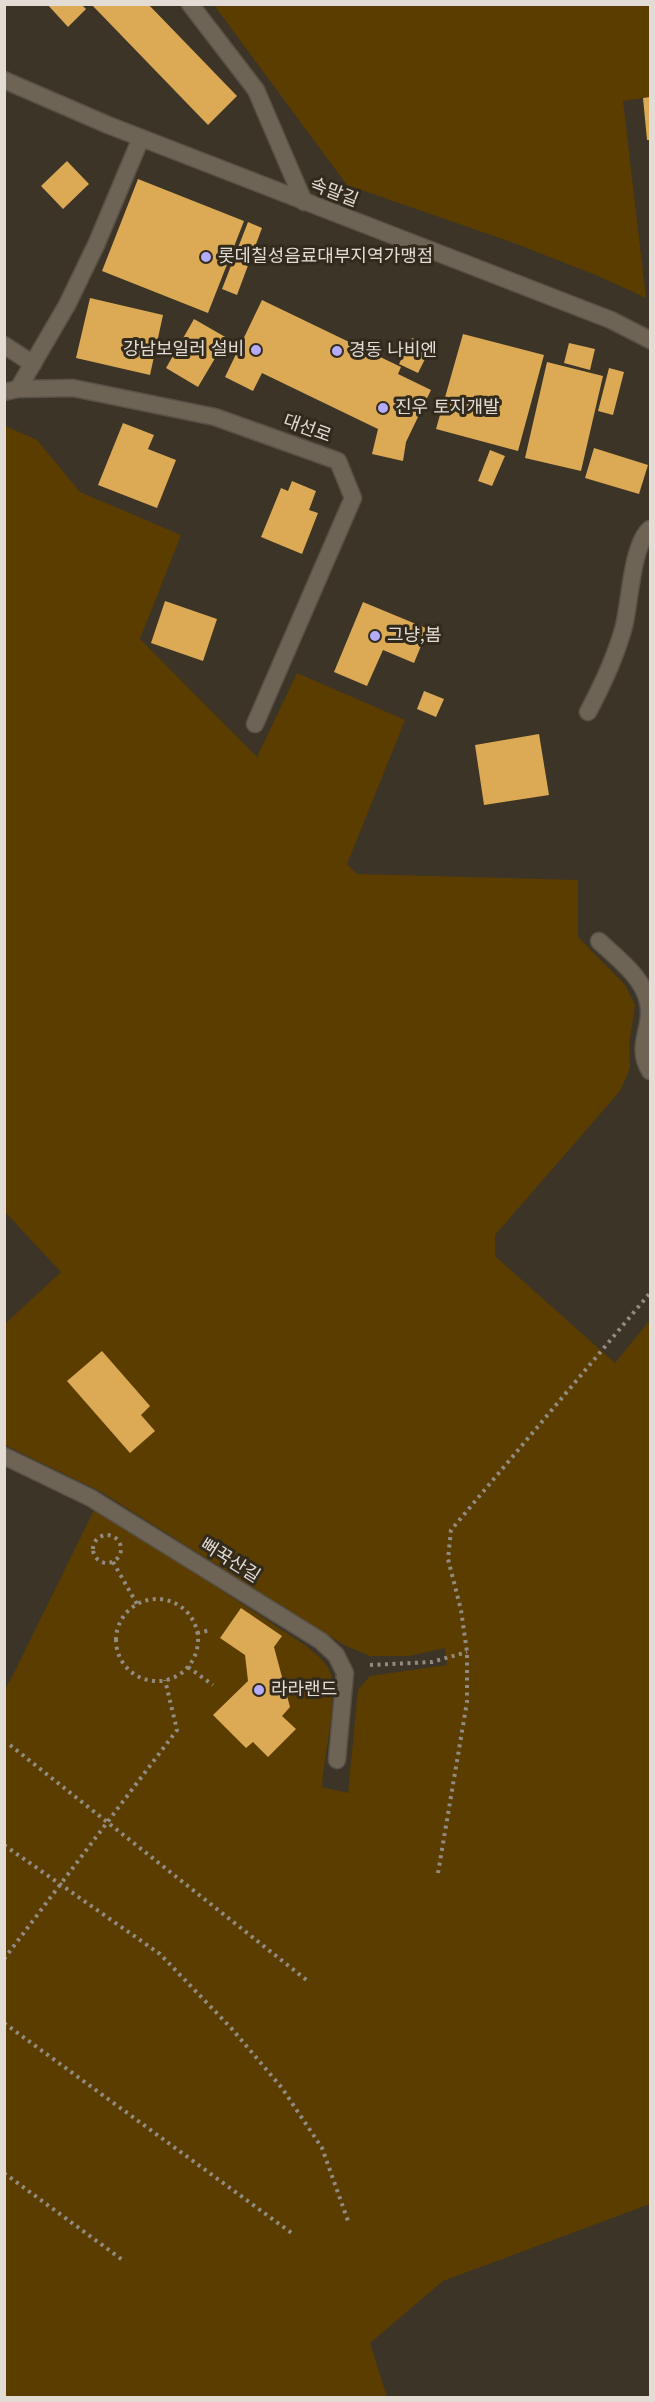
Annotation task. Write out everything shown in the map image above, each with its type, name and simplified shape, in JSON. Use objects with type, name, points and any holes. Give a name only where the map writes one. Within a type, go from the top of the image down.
[{"type":"street","points":[[190,4],[256,90],[304,202]]},
{"type":"street","name":"속말길","points":[[4,80],[141,138],[611,320],[651,340]]},
{"type":"street","name":"대선로","points":[[11,391],[33,364],[67,305],[96,245],[141,138]]},
{"type":"street","points":[[4,345],[33,364]]},
{"type":"street","name":"대선로","points":[[11,391],[73,388],[215,417],[338,461],[353,498],[255,724]]},
{"type":"street","points":[[588,711],[605,680],[624,627],[638,547],[645,534],[651,529]]},
{"type":"street","points":[[599,941],[629,970],[644,989],[649,1004],[648,1022],[642,1046],[645,1063],[651,1071]]},
{"type":"street","name":"뻐꾹산길","points":[[4,1456],[91,1498],[321,1641],[336,1655],[340,1665]]},
{"type":"street","points":[[337,1760],[345,1673],[340,1665]]},
{"type":"path","points":[[438,1873],[467,1702],[467,1652],[461,1610],[448,1560],[451,1530],[651,1293]]},
{"type":"path","points":[[103,1536],[116,1538],[122,1546],[120,1555],[113,1562],[100,1562],[95,1555],[94,1545],[103,1536]]},
{"type":"path","points":[[113,1562],[137,1604]]},
{"type":"path","points":[[151,1599],[165,1599],[178,1604],[189,1614],[198,1640],[195,1654],[188,1667],[178,1675],[165,1680],[152,1681],[129,1670],[121,1660],[116,1648],[119,1622],[137,1604],[151,1599]]},
{"type":"path","points":[[197,1633],[211,1630]]},
{"type":"path","points":[[340,1665],[432,1662],[467,1652]]},
{"type":"path","points":[[188,1667],[213,1685]]},
{"type":"path","points":[[4,1959],[177,1730],[165,1680]]},
{"type":"path","points":[[10,1745],[309,1982]]},
{"type":"path","points":[[4,1845],[160,1954],[232,2029],[282,2088],[322,2148],[348,2221]]},
{"type":"path","points":[[4,2023],[293,2234]]},
{"type":"path","points":[[4,2173],[124,2261]]},
{"type":"shaded area","points":[[214,5],[650,5],[650,97],[623,101],[646,298],[598,276],[514,243],[347,185]]},
{"type":"shaded area","points":[[5,426],[37,440],[80,492],[181,535],[140,639],[257,757],[297,673],[405,720],[347,864],[357,874],[578,880],[578,937],[625,985],[635,1005],[629,1044],[630,1068],[620,1091],[495,1235],[495,1256],[615,1363],[650,1320],[650,2204],[443,2281],[370,2343],[387,2397],[5,2397],[5,1689],[95,1508],[305,1645],[325,1664],[330,1672],[333,1695],[322,1787],[348,1793],[358,1690],[370,1676],[447,1665],[445,1648],[409,1656],[370,1656],[344,1645],[103,1493],[5,1445],[5,1324],[61,1272],[5,1212]]},
{"type":"building","points":[[47,4],[81,4],[86,9],[68,27]]},
{"type":"building","points":[[91,4],[148,4],[237,96],[208,125]]},
{"type":"building","points":[[650,97],[650,140],[647,140],[643,98]]},
{"type":"building","points":[[67,161],[89,184],[63,209],[41,186]]},
{"type":"building","points":[[138,179],[244,221],[208,313],[102,271]]},
{"type":"building","points":[[248,222],[262,228],[237,295],[222,289]]},
{"type":"building","points":[[90,298],[163,315],[150,375],[76,358]]},
{"type":"building","points":[[262,300],[401,367],[398,374],[431,390],[406,442],[403,461],[372,454],[378,429],[262,373],[253,391],[225,377]]},
{"type":"building","points":[[194,319],[227,338],[198,387],[166,368]]},
{"type":"building","points":[[463,334],[544,355],[518,451],[436,429]]},
{"type":"building","points":[[412,338],[431,347],[418,373],[399,364]]},
{"type":"building","points":[[569,343],[595,349],[590,370],[564,363]]},
{"type":"building","points":[[547,362],[603,376],[581,471],[525,458]]},
{"type":"building","points":[[609,368],[624,372],[613,415],[598,411]]},
{"type":"building","points":[[123,423],[154,435],[148,449],[176,460],[157,508],[98,485]]},
{"type":"building","points":[[594,448],[648,465],[639,494],[585,478]]},
{"type":"building","points":[[490,450],[505,456],[492,486],[478,481]]},
{"type":"building","points":[[292,481],[316,491],[309,510],[318,513],[302,554],[261,537],[281,488],[288,491]]},
{"type":"building","points":[[165,601],[217,619],[203,661],[151,643]]},
{"type":"building","points":[[363,602],[428,629],[414,663],[383,650],[367,686],[334,672]]},
{"type":"building","points":[[424,691],[444,699],[436,717],[417,709]]},
{"type":"building","points":[[539,734],[549,795],[484,805],[475,745]]},
{"type":"building","points":[[102,1351],[150,1406],[141,1415],[155,1431],[130,1453],[67,1381]]},
{"type":"building","points":[[241,1608],[282,1636],[274,1647],[290,1707],[282,1716],[296,1729],[268,1757],[253,1742],[246,1748],[213,1715],[248,1681],[245,1655],[220,1638]]},
{"type":"place","name":"롯데칠성음료대부지역가맹점","points":[[206,257]]},
{"type":"place","name":"강남보일러 설비","points":[[256,350]]},
{"type":"place","name":"경동 나비엔","points":[[337,351]]},
{"type":"place","name":"진우 토지개발","points":[[383,408]]},
{"type":"place","name":"그냥,봄","points":[[375,636]]},
{"type":"place","name":"라라랜드","points":[[259,1690]]}]
